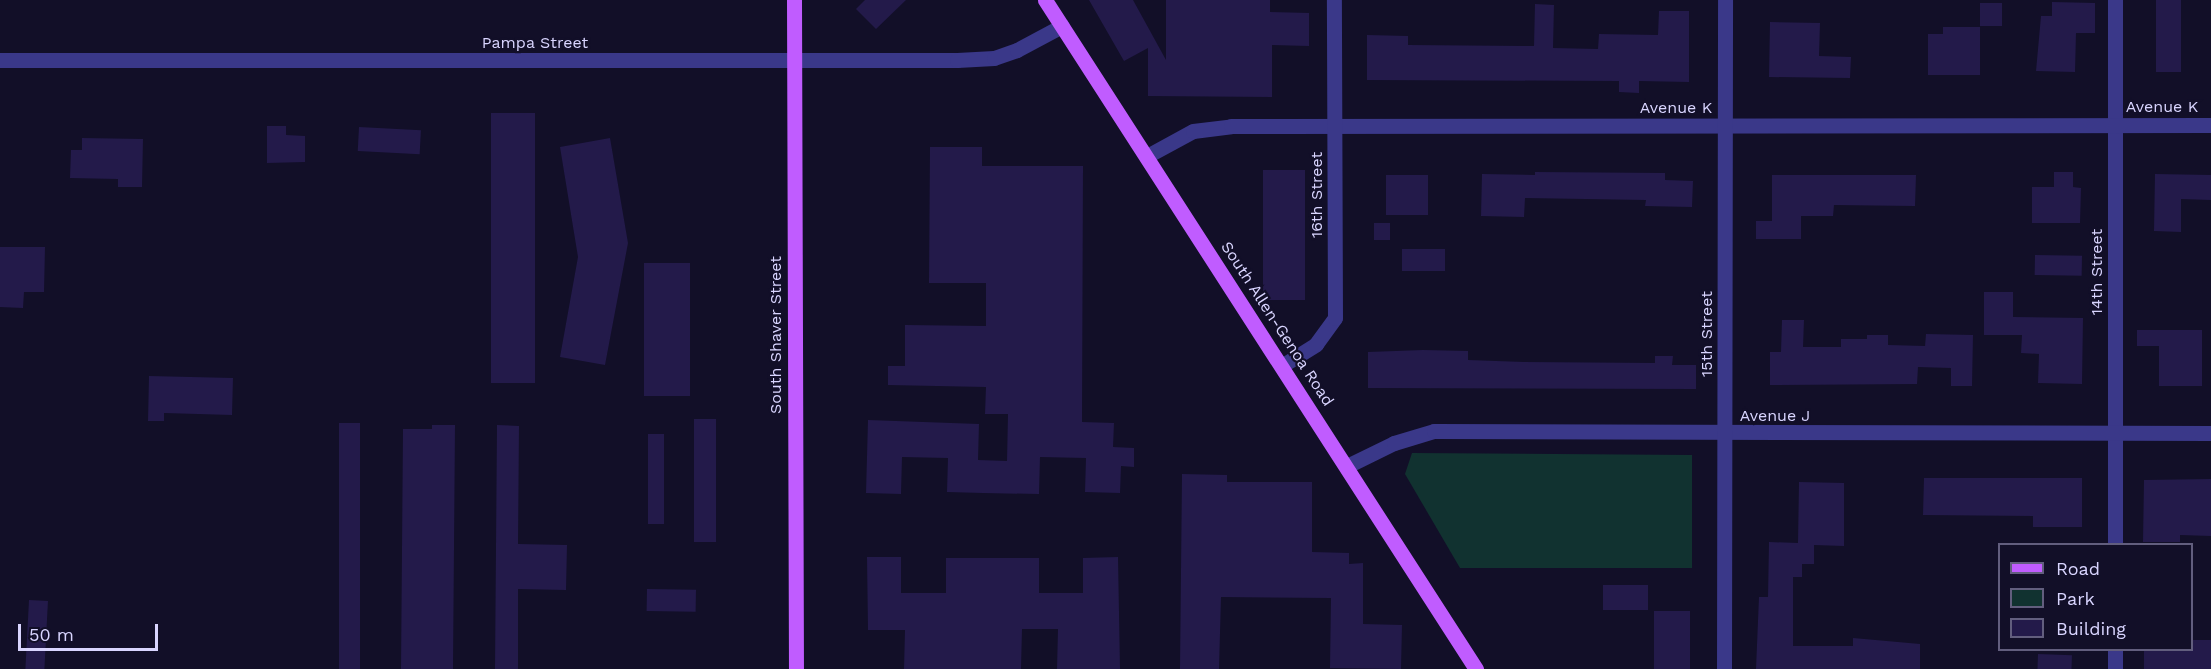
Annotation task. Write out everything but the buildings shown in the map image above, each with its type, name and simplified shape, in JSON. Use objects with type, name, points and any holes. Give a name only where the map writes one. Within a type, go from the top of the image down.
[{"type":"main road","name":"South Shaver Street","points":[[794,0],[796,669]]},
{"type":"main road","name":"South Allen-Genoa Road","points":[[1045,0],[1283,365],[1476,669]]},
{"type":"street","name":"16th Street","points":[[1283,365],[1316,344],[1335,318],[1334,0]]},
{"type":"street","name":"15th Street","points":[[1724,669],[1725,0]]},
{"type":"street","name":"14th Street","points":[[2115,0],[2115,543]]},
{"type":"street","name":"Pampa Street","points":[[0,60],[794,62],[993,58],[1017,50],[1062,26]]},
{"type":"street","name":"Avenue K","points":[[1147,156],[1193,131],[1232,126],[2211,125]]},
{"type":"street","name":"Avenue J","points":[[1347,466],[1394,442],[1434,431],[1725,434],[2211,433]]},
{"type":"street","points":[[2115,651],[2115,669]]},
{"type":"green space","points":[[1412,453],[1692,455],[1692,568],[1460,568],[1405,474]]}]
